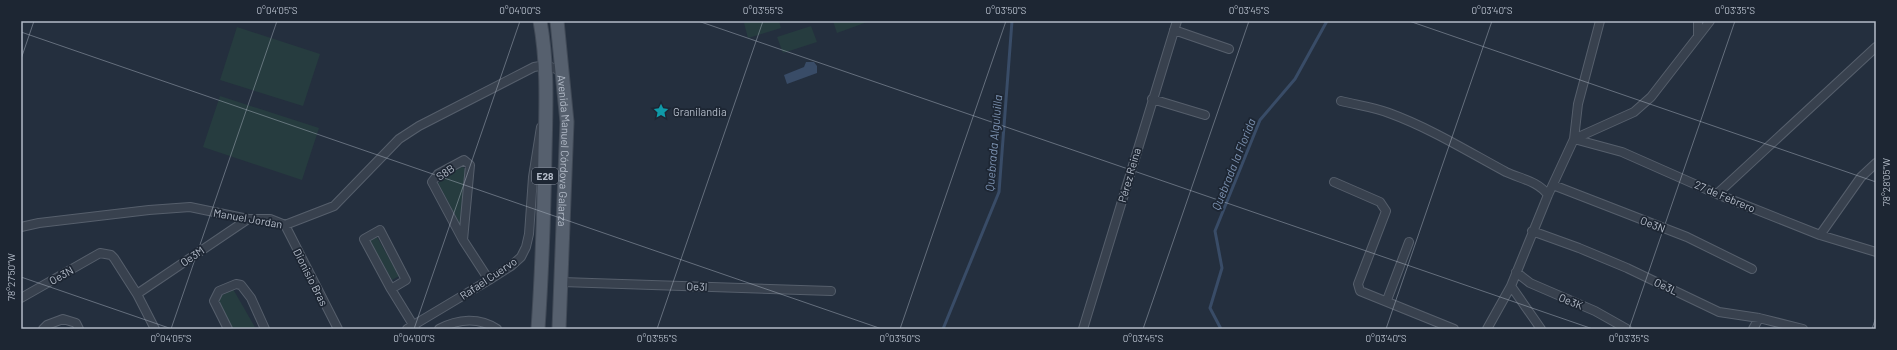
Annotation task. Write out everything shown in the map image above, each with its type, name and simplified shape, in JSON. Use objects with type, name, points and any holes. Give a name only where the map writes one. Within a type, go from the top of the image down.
[{"type":"main road","name":"Avenida Manuel Córdova Galarza","points":[[557,21],[568,122],[559,329]]},
{"type":"main road","name":"Avenida Manuel Córdova Galarza","points":[[538,329],[544,229],[546,65],[543,22]]},
{"type":"street","name":"Pérez Reina","points":[[1083,329],[1177,21]]},
{"type":"street","points":[[1487,329],[1511,286],[1532,231],[1574,139],[1578,104],[1600,21]]},
{"type":"street","points":[[1698,21],[1698,36]]},
{"type":"street","points":[[1574,139],[1634,112],[1651,97],[1710,21]]},
{"type":"street","points":[[1174,30],[1229,49]]},
{"type":"street","points":[[1717,194],[1876,48]]},
{"type":"street","points":[[546,65],[563,72]]},
{"type":"street","name":"Manuel Jordan","points":[[21,227],[39,223],[149,210],[190,208],[248,219],[270,219],[285,225],[334,206],[400,139],[419,126],[507,79],[534,67],[546,65]]},
{"type":"street","points":[[1152,99],[1205,115]]},
{"type":"street","points":[[1341,101],[1388,112],[1424,128],[1511,174],[1542,186],[1548,195]]},
{"type":"street","name":"Rafael Cuervo","points":[[412,328],[511,266],[520,257],[526,247],[529,234],[535,159],[546,106]]},
{"type":"street","name":"27 de Febrero","points":[[1574,139],[1622,152],[1717,194],[1820,234],[1876,252]]},
{"type":"street","name":"S8B","points":[[464,240],[470,164],[464,160],[438,174],[432,182],[464,240],[489,280]]},
{"type":"street","points":[[1820,234],[1861,177],[1876,162]]},
{"type":"street","points":[[1334,182],[1380,202],[1386,211],[1358,284],[1360,291],[1386,300],[1454,329]]},
{"type":"street","name":"Oe3N","points":[[1553,185],[1687,237],[1752,269]]},
{"type":"street","name":"Oe3M","points":[[136,294],[248,219]]},
{"type":"street","name":"Dionisio Bras","points":[[285,225],[338,329]]},
{"type":"street","points":[[391,289],[406,280],[380,230],[364,239],[412,328]]},
{"type":"street","name":"Oe3L","points":[[1532,231],[1627,268],[1720,312],[1759,318],[1803,329]]},
{"type":"street","points":[[1386,300],[1408,242]]},
{"type":"street","name":"Oe3N","points":[[21,298],[100,253],[110,255],[114,258],[136,294]]},
{"type":"street","name":"Oe3K","points":[[1516,272],[1530,283],[1595,312],[1628,329]]},
{"type":"street","name":"Oe3I","points":[[562,282],[831,291]]},
{"type":"street","points":[[228,329],[214,301],[215,296],[219,291],[236,284],[241,285],[252,298],[265,329]]},
{"type":"street","points":[[1511,286],[1541,329]]},
{"type":"street","points":[[136,294],[155,329]]},
{"type":"street","points":[[1753,329],[1759,318]]},
{"type":"street","points":[[44,329],[47,325],[68,319],[76,323],[79,329]]},
{"type":"street","points":[[439,329],[453,322],[473,320],[489,324],[497,329]]},
{"type":"green space","points":[[749,21],[779,21],[781,28],[748,38],[744,23]]},
{"type":"green space","points":[[833,21],[870,21],[837,33]]},
{"type":"green space","points":[[811,26],[817,42],[783,53],[777,37]]},
{"type":"green space","points":[[237,27],[320,54],[303,106],[220,80]]},
{"type":"green space","points":[[220,96],[319,128],[302,180],[203,147]]},
{"type":"green space","points":[[462,166],[466,170],[460,224],[438,183]]},
{"type":"green space","points":[[377,237],[399,276],[392,280],[370,241]]},
{"type":"green space","points":[[233,289],[256,329],[232,329],[216,299]]},
{"type":"water","points":[[806,62],[814,62],[817,66],[817,73],[787,84],[784,75],[804,67]]},
{"type":"waterway","name":"Quebrada Alguluilla","points":[[943,329],[999,192],[1012,21]]},
{"type":"waterway","name":"Quebrada la Florida","points":[[1221,329],[1210,308],[1222,268],[1215,231],[1260,120],[1295,79],[1327,21]]},
{"type":"place","name":"Granilandia","points":[[661,111]]}]
